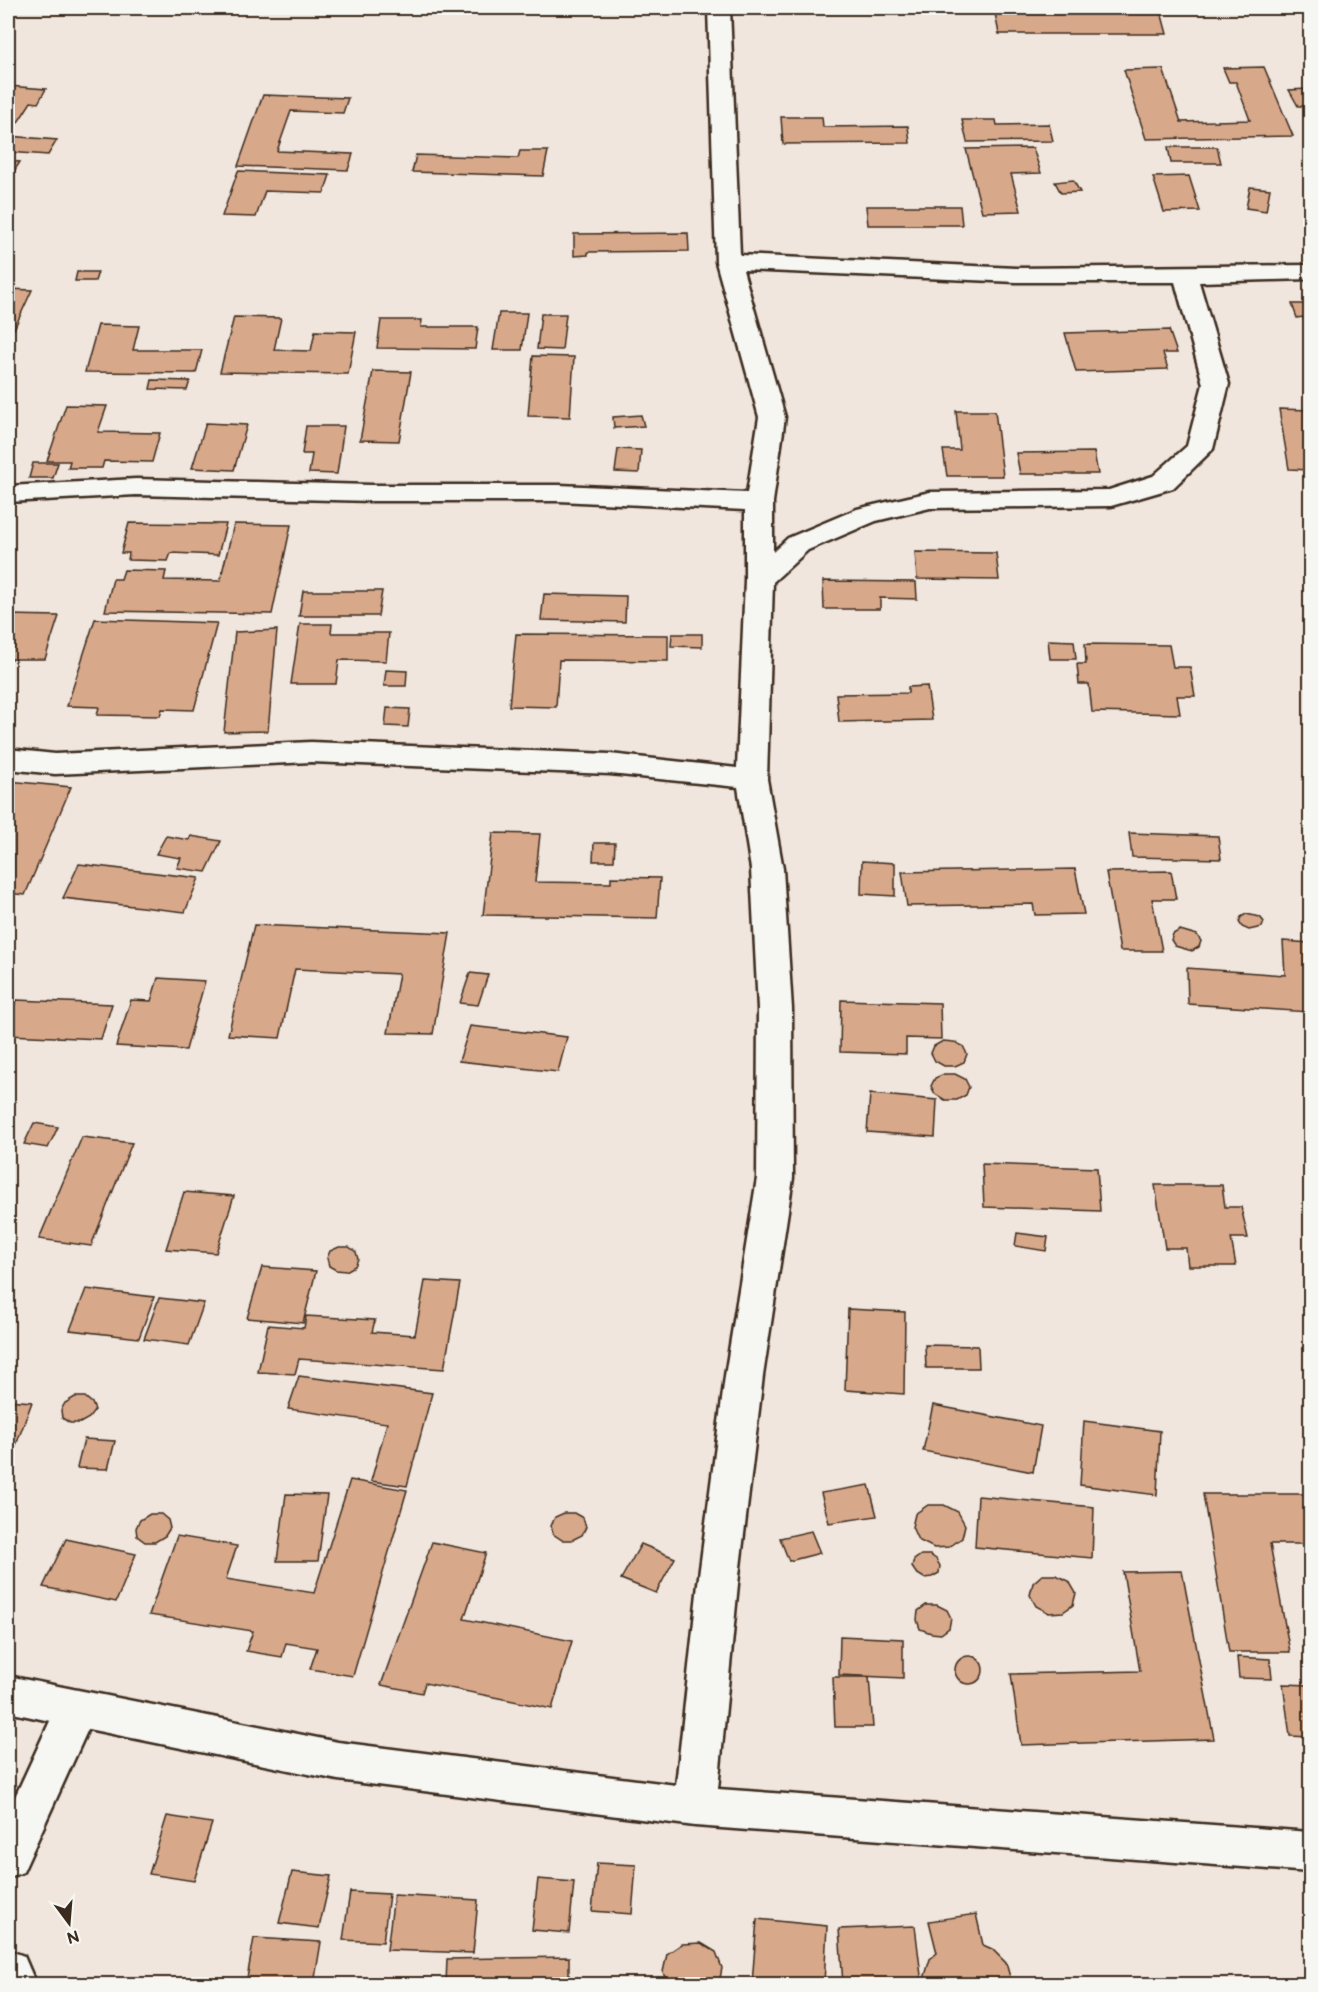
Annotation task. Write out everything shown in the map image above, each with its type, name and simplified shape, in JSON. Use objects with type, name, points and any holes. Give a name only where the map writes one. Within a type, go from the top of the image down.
[{"type":"street","points":[[695,1808],[718,1584],[741,1399],[775,1178],[775,1009],[767,869],[752,779],[759,580],[759,502],[772,417],[764,379],[728,262],[719,8]]},
{"type":"street","points":[[728,262],[1016,275],[1311,272]]},
{"type":"street","points":[[759,580],[798,544],[867,515],[930,500],[1110,498],[1163,482],[1200,449],[1216,384],[1185,275]]},
{"type":"street","points":[[8,494],[136,487],[371,493],[559,493],[759,502]]},
{"type":"street","points":[[8,759],[55,764],[311,752],[610,764],[752,779]]},
{"type":"street","points":[[8,1694],[338,1761],[695,1808],[1311,1852]]},
{"type":"street","points":[[8,1858],[77,1707]]},
{"type":"street","points":[[8,1971],[14,1984]]},
{"type":"building","points":[[994,8],[1160,8],[1167,34],[999,34]]},
{"type":"building","points":[[1264,67],[1293,136],[1146,139],[1124,70],[1163,69],[1181,122],[1250,120],[1236,82],[1229,82],[1223,68]]},
{"type":"building","points":[[8,86],[46,89],[38,103],[31,102],[9,136],[57,140],[48,155],[8,152]]},
{"type":"building","points":[[1308,89],[1310,106],[1298,106],[1289,90]]},
{"type":"building","points":[[263,95],[348,98],[343,113],[291,111],[277,151],[353,154],[348,170],[238,166]]},
{"type":"building","points":[[781,117],[822,117],[823,127],[908,126],[910,143],[783,144]]},
{"type":"building","points":[[962,120],[996,120],[997,125],[1049,124],[1053,141],[967,142]]},
{"type":"building","points":[[1168,147],[1217,147],[1221,163],[1171,163]]},
{"type":"building","points":[[1033,148],[1041,173],[1011,174],[1021,211],[982,212],[966,149]]},
{"type":"building","points":[[520,151],[548,151],[543,176],[412,172],[416,155],[518,158]]},
{"type":"building","points":[[8,161],[20,162],[9,179],[8,179]]},
{"type":"building","points":[[238,171],[330,175],[324,193],[265,191],[256,217],[222,216]]},
{"type":"building","points":[[1189,176],[1200,211],[1164,212],[1153,177]]},
{"type":"building","points":[[1073,180],[1080,192],[1061,193],[1055,182]]},
{"type":"building","points":[[1250,187],[1270,189],[1266,211],[1246,208]]},
{"type":"building","points":[[866,206],[960,206],[962,225],[868,225]]},
{"type":"building","points":[[688,233],[689,251],[588,252],[588,255],[574,256],[574,234]]},
{"type":"building","points":[[77,272],[98,272],[95,281],[75,281]]},
{"type":"building","points":[[8,289],[32,290],[14,329],[8,329]]},
{"type":"building","points":[[1292,304],[1310,304],[1310,340],[1303,317],[1297,318]]},
{"type":"building","points":[[499,313],[527,313],[522,350],[493,350]]},
{"type":"building","points":[[541,314],[566,314],[562,350],[537,349]]},
{"type":"building","points":[[234,317],[281,318],[274,350],[311,351],[315,331],[356,332],[348,374],[220,372]]},
{"type":"building","points":[[381,320],[422,320],[421,327],[478,327],[475,349],[377,348]]},
{"type":"building","points":[[98,325],[139,326],[133,350],[202,350],[196,373],[85,372]]},
{"type":"building","points":[[1169,330],[1177,353],[1163,353],[1168,369],[1076,372],[1065,333]]},
{"type":"building","points":[[533,356],[574,357],[570,417],[528,416]]},
{"type":"building","points":[[373,371],[411,372],[399,441],[360,440]]},
{"type":"building","points":[[152,380],[190,381],[187,390],[150,389]]},
{"type":"building","points":[[66,405],[107,406],[98,432],[160,433],[152,462],[104,461],[102,468],[68,468],[70,461],[47,461]]},
{"type":"building","points":[[1279,409],[1310,410],[1310,470],[1289,469]]},
{"type":"building","points":[[956,411],[995,411],[1003,476],[947,476],[943,450],[960,450]]},
{"type":"building","points":[[641,415],[644,426],[614,428],[613,417]]},
{"type":"building","points":[[206,423],[247,425],[234,470],[192,468]]},
{"type":"building","points":[[306,426],[344,426],[337,474],[309,473],[312,454],[302,454]]},
{"type":"building","points":[[618,449],[641,450],[639,473],[615,472]]},
{"type":"building","points":[[1094,452],[1098,474],[1020,474],[1016,453]]},
{"type":"building","points":[[33,463],[58,463],[53,478],[29,478]]},
{"type":"building","points":[[129,523],[226,524],[218,555],[171,553],[168,561],[128,560],[129,553],[121,553]]},
{"type":"building","points":[[234,524],[291,525],[272,614],[105,611],[113,579],[121,579],[124,570],[166,571],[164,580],[220,581]]},
{"type":"building","points":[[915,552],[996,553],[999,580],[917,579]]},
{"type":"building","points":[[823,581],[916,582],[917,599],[880,598],[880,609],[824,609]]},
{"type":"building","points":[[303,591],[382,591],[378,616],[299,616]]},
{"type":"building","points":[[544,594],[626,596],[625,622],[541,620]]},
{"type":"building","points":[[8,615],[59,616],[45,659],[8,659]]},
{"type":"building","points":[[95,619],[217,623],[194,710],[162,709],[160,716],[97,715],[99,707],[67,706]]},
{"type":"building","points":[[300,624],[332,624],[331,633],[389,633],[386,661],[339,660],[336,684],[291,684]]},
{"type":"building","points":[[277,630],[268,731],[224,732],[235,632]]},
{"type":"building","points":[[516,634],[668,635],[668,661],[559,660],[556,707],[509,706]]},
{"type":"building","points":[[672,634],[702,634],[702,647],[671,646]]},
{"type":"building","points":[[1048,640],[1074,641],[1076,659],[1050,659]]},
{"type":"building","points":[[1085,644],[1169,645],[1173,667],[1190,667],[1195,696],[1177,696],[1180,714],[1092,712],[1089,684],[1079,684],[1077,664],[1086,664]]},
{"type":"building","points":[[386,670],[407,671],[406,686],[384,686]]},
{"type":"building","points":[[927,686],[932,720],[839,722],[836,694],[908,693],[908,687]]},
{"type":"building","points":[[387,708],[410,709],[408,727],[385,726]]},
{"type":"building","points":[[8,781],[71,787],[25,895],[8,893]]},
{"type":"building","points":[[493,833],[540,834],[535,882],[611,883],[611,877],[660,878],[657,918],[483,915]]},
{"type":"building","points":[[1129,833],[1218,836],[1221,859],[1132,857]]},
{"type":"building","points":[[166,836],[189,840],[191,836],[221,841],[206,872],[177,868],[181,858],[156,854]]},
{"type":"building","points":[[594,843],[615,843],[614,861],[593,861]]},
{"type":"building","points":[[862,861],[895,863],[895,896],[861,894]]},
{"type":"building","points":[[79,864],[199,878],[185,912],[63,898]]},
{"type":"building","points":[[1075,869],[1084,914],[1035,915],[1033,904],[907,906],[902,872]]},
{"type":"building","points":[[1171,871],[1176,899],[1152,899],[1162,951],[1120,951],[1106,872]]},
{"type":"building","points":[[1246,914],[1260,917],[1264,922],[1262,927],[1249,930],[1242,927],[1239,922]]},
{"type":"building","points":[[254,925],[450,933],[433,1034],[388,1033],[399,974],[295,969],[280,1038],[228,1035]]},
{"type":"building","points":[[1180,930],[1197,935],[1201,941],[1199,947],[1192,951],[1175,946],[1171,940],[1173,934]]},
{"type":"building","points":[[1283,941],[1310,943],[1310,1012],[1188,1004],[1187,968],[1285,975]]},
{"type":"building","points":[[470,973],[488,975],[478,1005],[460,1003]]},
{"type":"building","points":[[158,978],[205,981],[186,1050],[116,1046],[131,1000],[151,1001]]},
{"type":"building","points":[[16,1000],[112,1004],[101,1039],[8,1035]]},
{"type":"building","points":[[841,1000],[940,1003],[941,1039],[906,1038],[906,1054],[840,1052]]},
{"type":"building","points":[[470,1026],[567,1037],[558,1072],[459,1061]]},
{"type":"building","points":[[943,1041],[963,1046],[967,1054],[964,1062],[955,1066],[944,1066],[935,1061],[931,1053],[934,1046]]},
{"type":"building","points":[[944,1074],[955,1074],[965,1079],[969,1087],[966,1095],[957,1100],[945,1100],[935,1094],[931,1086],[935,1078]]},
{"type":"building","points":[[870,1094],[937,1100],[935,1137],[867,1132]]},
{"type":"building","points":[[34,1123],[58,1127],[48,1148],[24,1144]]},
{"type":"building","points":[[82,1137],[132,1143],[91,1246],[39,1239]]},
{"type":"building","points":[[982,1164],[1097,1168],[1100,1211],[984,1207]]},
{"type":"building","points":[[1155,1185],[1222,1185],[1225,1207],[1241,1207],[1248,1238],[1231,1238],[1236,1266],[1188,1266],[1186,1248],[1165,1248]]},
{"type":"building","points":[[184,1192],[234,1196],[216,1253],[166,1249]]},
{"type":"building","points":[[1017,1233],[1048,1237],[1046,1251],[1015,1246]]},
{"type":"building","points":[[339,1247],[349,1247],[356,1252],[358,1259],[355,1266],[346,1271],[336,1270],[329,1266],[327,1258],[330,1251]]},
{"type":"building","points":[[262,1267],[316,1271],[303,1323],[247,1318]]},
{"type":"building","points":[[425,1281],[460,1283],[444,1369],[299,1359],[295,1374],[258,1372],[268,1325],[304,1328],[306,1316],[375,1320],[372,1332],[415,1335]]},
{"type":"building","points":[[86,1289],[154,1297],[139,1338],[70,1330]]},
{"type":"building","points":[[159,1298],[204,1303],[189,1345],[144,1339]]},
{"type":"building","points":[[848,1309],[905,1312],[904,1394],[845,1390]]},
{"type":"building","points":[[925,1345],[978,1346],[979,1368],[926,1368]]},
{"type":"building","points":[[299,1376],[432,1393],[407,1486],[371,1481],[387,1423],[288,1409]]},
{"type":"building","points":[[75,1397],[85,1397],[92,1403],[95,1410],[89,1418],[80,1423],[70,1423],[62,1418],[61,1410],[65,1403]]},
{"type":"building","points":[[8,1400],[32,1402],[8,1467]]},
{"type":"building","points":[[933,1405],[1041,1426],[1033,1472],[923,1451]]},
{"type":"building","points":[[1084,1421],[1160,1431],[1157,1495],[1080,1485]]},
{"type":"building","points":[[84,1439],[115,1441],[108,1469],[77,1468]]},
{"type":"building","points":[[350,1480],[407,1490],[353,1676],[310,1669],[317,1648],[286,1643],[282,1657],[246,1651],[253,1631],[149,1615],[177,1536],[237,1546],[226,1579],[314,1593]]},
{"type":"building","points":[[869,1485],[877,1516],[829,1523],[821,1493]]},
{"type":"building","points":[[286,1494],[327,1495],[318,1561],[277,1561]]},
{"type":"building","points":[[1203,1494],[1310,1494],[1310,1544],[1270,1544],[1290,1652],[1229,1652]]},
{"type":"building","points":[[978,1496],[1094,1507],[1092,1558],[975,1547]]},
{"type":"building","points":[[928,1505],[944,1505],[958,1512],[965,1525],[962,1538],[949,1547],[934,1548],[918,1540],[912,1527],[915,1514]]},
{"type":"building","points":[[564,1513],[574,1513],[583,1518],[586,1527],[582,1535],[572,1540],[562,1540],[553,1534],[551,1526],[555,1517]]},
{"type":"building","points":[[150,1514],[161,1514],[168,1520],[170,1528],[165,1536],[155,1542],[145,1542],[137,1536],[136,1528],[140,1520]]},
{"type":"building","points":[[811,1531],[820,1553],[789,1561],[780,1538]]},
{"type":"building","points":[[66,1539],[136,1554],[116,1602],[43,1587]]},
{"type":"building","points":[[432,1542],[486,1553],[464,1619],[572,1641],[552,1709],[425,1683],[422,1693],[381,1685]]},
{"type":"building","points":[[641,1544],[675,1558],[656,1593],[621,1579]]},
{"type":"building","points":[[921,1555],[930,1555],[936,1559],[940,1566],[939,1573],[924,1578],[916,1573],[912,1567],[914,1560]]},
{"type":"building","points":[[1182,1571],[1214,1739],[1021,1745],[1011,1674],[1140,1671],[1123,1572]]},
{"type":"building","points":[[1042,1575],[1056,1575],[1069,1581],[1076,1593],[1073,1605],[1063,1612],[1049,1613],[1036,1606],[1030,1595],[1033,1583]]},
{"type":"building","points":[[926,1605],[937,1605],[947,1610],[951,1618],[949,1628],[941,1634],[920,1629],[917,1620],[918,1611]]},
{"type":"building","points":[[840,1636],[903,1639],[903,1678],[839,1675]]},
{"type":"building","points":[[969,1656],[979,1660],[983,1670],[979,1680],[969,1684],[959,1680],[955,1670],[959,1660]]},
{"type":"building","points":[[1237,1657],[1270,1659],[1272,1679],[1239,1678]]},
{"type":"building","points":[[833,1677],[869,1677],[873,1727],[835,1727]]},
{"type":"building","points":[[1283,1684],[1310,1685],[1310,1737],[1290,1736]]},
{"type":"building","points":[[167,1816],[212,1823],[194,1881],[149,1874]]},
{"type":"building","points":[[597,1863],[636,1865],[632,1914],[592,1911]]},
{"type":"building","points":[[292,1872],[331,1876],[319,1928],[279,1923]]},
{"type":"building","points":[[538,1879],[574,1882],[569,1933],[532,1930]]},
{"type":"building","points":[[350,1892],[389,1894],[383,1942],[343,1940]]},
{"type":"building","points":[[394,1895],[478,1900],[473,1953],[387,1950]]},
{"type":"building","points":[[976,1914],[983,1945],[992,1949],[1006,1963],[1012,1984],[925,1984],[924,1979],[930,1959],[937,1953],[929,1921]]},
{"type":"building","points":[[757,1919],[827,1926],[824,1984],[752,1984]]},
{"type":"building","points":[[915,1926],[922,1984],[843,1984],[839,1929]]},
{"type":"building","points":[[254,1938],[321,1942],[314,1984],[246,1984]]},
{"type":"building","points":[[701,1943],[716,1952],[722,1968],[719,1984],[667,1984],[663,1972],[667,1954],[682,1944]]},
{"type":"building","points":[[569,1957],[569,1984],[446,1984],[447,1959]]}]
